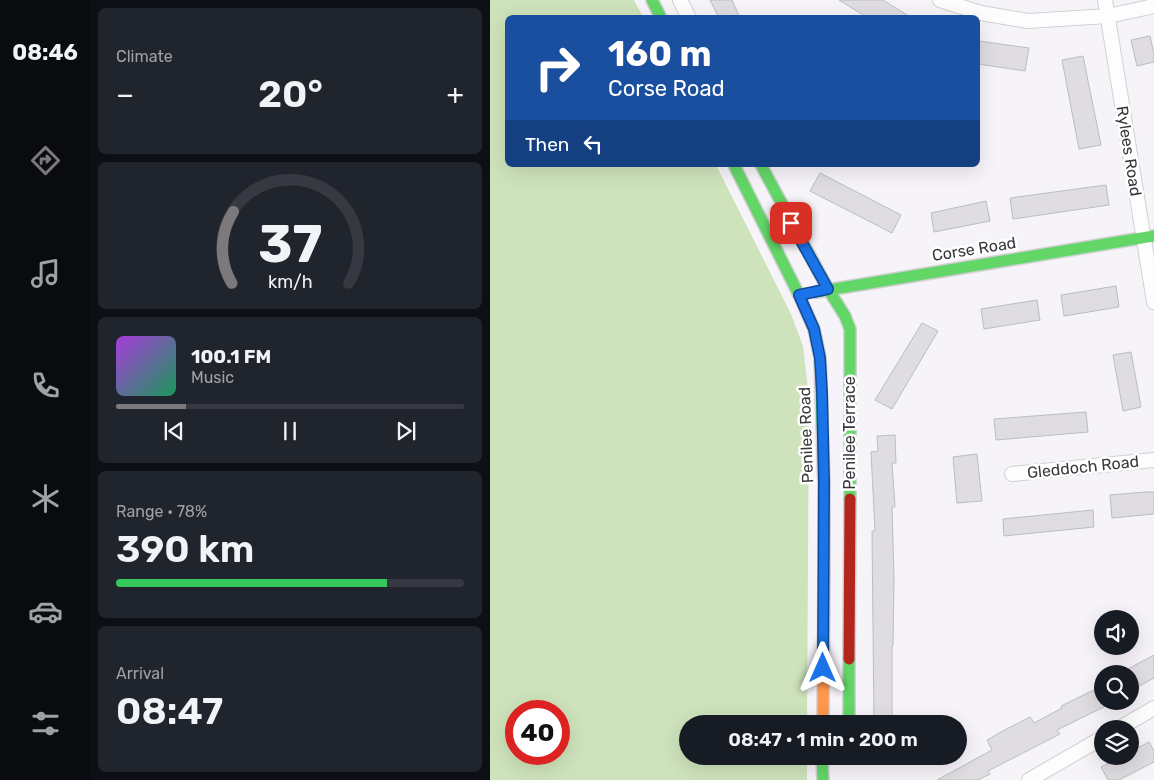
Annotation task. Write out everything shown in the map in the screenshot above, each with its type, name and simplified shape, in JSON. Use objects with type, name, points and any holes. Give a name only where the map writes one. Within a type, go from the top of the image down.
[{"type":"street","points":[[652,0],[660,15]]},
{"type":"street","points":[[680,0],[688,15]]},
{"type":"street","points":[[940,0],[981,13],[1028,21],[1108,16],[1154,6]]},
{"type":"street","name":"Rylees Road","points":[[1105,0],[1149,237],[1154,302]]},
{"type":"street","name":"Penilee Road","points":[[735,167],[799,295],[814,329],[820,358],[824,483],[823,715]]},
{"type":"street","name":"Penilee Terrace","points":[[762,167],[828,289],[845,316],[850,329],[849,715]]},
{"type":"street","name":"Corse Road","points":[[799,295],[1149,237]]},
{"type":"street","name":"Gleddoch Road","points":[[1012,474],[1154,460]]},
{"type":"street","points":[[1133,720],[1154,708]]},
{"type":"street","points":[[1029,780],[1046,776],[1094,743]]},
{"type":"street","points":[[823,765],[824,780]]},
{"type":"green space","points":[[490,0],[634,0],[642,15],[505,15],[505,167],[717,167],[791,314],[803,346],[809,398],[807,715],[679,715],[679,765],[807,765],[807,780],[490,780]]},
{"type":"building","points":[[710,0],[732,0],[739,15],[718,15]]},
{"type":"building","points":[[839,0],[883,0],[907,15],[863,15]]},
{"type":"building","points":[[1150,36],[1154,62],[1137,66],[1131,40]]},
{"type":"building","points":[[980,41],[1029,48],[1025,71],[980,64]]},
{"type":"building","points":[[1083,56],[1101,145],[1079,149],[1062,60]]},
{"type":"building","points":[[820,173],[901,215],[892,233],[810,191]]},
{"type":"building","points":[[1106,185],[1109,205],[1013,219],[1010,198]]},
{"type":"building","points":[[986,201],[990,221],[934,232],[931,213]]},
{"type":"building","points":[[1116,286],[1119,307],[1064,316],[1061,295]]},
{"type":"building","points":[[1037,300],[1040,320],[984,329],[981,309]]},
{"type":"building","points":[[922,323],[938,331],[892,409],[875,400]]},
{"type":"building","points":[[1131,352],[1141,407],[1123,411],[1113,355]]},
{"type":"building","points":[[1086,412],[1088,432],[996,440],[994,419]]},
{"type":"building","points":[[895,435],[896,463],[892,463],[895,507],[892,507],[894,577],[892,715],[874,715],[872,531],[875,531],[871,452],[878,451],[877,436]]},
{"type":"building","points":[[977,454],[982,501],[957,503],[953,457]]},
{"type":"building","points":[[1154,492],[1154,514],[1112,518],[1110,495]]},
{"type":"building","points":[[1093,510],[1094,527],[1004,536],[1003,519]]},
{"type":"building","points":[[1154,655],[1154,678],[1139,686],[1139,665],[1135,665]]},
{"type":"building","points":[[1094,690],[1094,710],[1098,710],[1057,730],[1060,734],[988,771],[990,774],[978,780],[937,780],[992,750],[987,740],[1030,717],[1034,723],[1062,708],[1061,706]]},
{"type":"building","points":[[1149,742],[1154,751],[1154,762],[1119,780],[1108,780],[1101,767],[1105,765],[1139,765],[1139,747]]},
{"type":"traffic: fast","points":[[652,0],[660,15]]},
{"type":"traffic: fast","points":[[735,167],[814,329],[820,358],[824,483],[824,570]]},
{"type":"traffic: fast","points":[[762,167],[828,289],[845,316],[850,329],[850,499]]},
{"type":"traffic: fast","points":[[816,292],[1154,236]]},
{"type":"traffic: fast","points":[[849,659],[849,715]]},
{"type":"traffic: fast","points":[[822,765],[823,780]]},
{"type":"traffic: slow","points":[[823,715],[824,570]]},
{"type":"traffic: jam","points":[[849,659],[850,499]]},
{"type":"route","points":[[791,223],[828,289],[799,295],[814,329],[820,358],[824,483],[823,668]]}]
